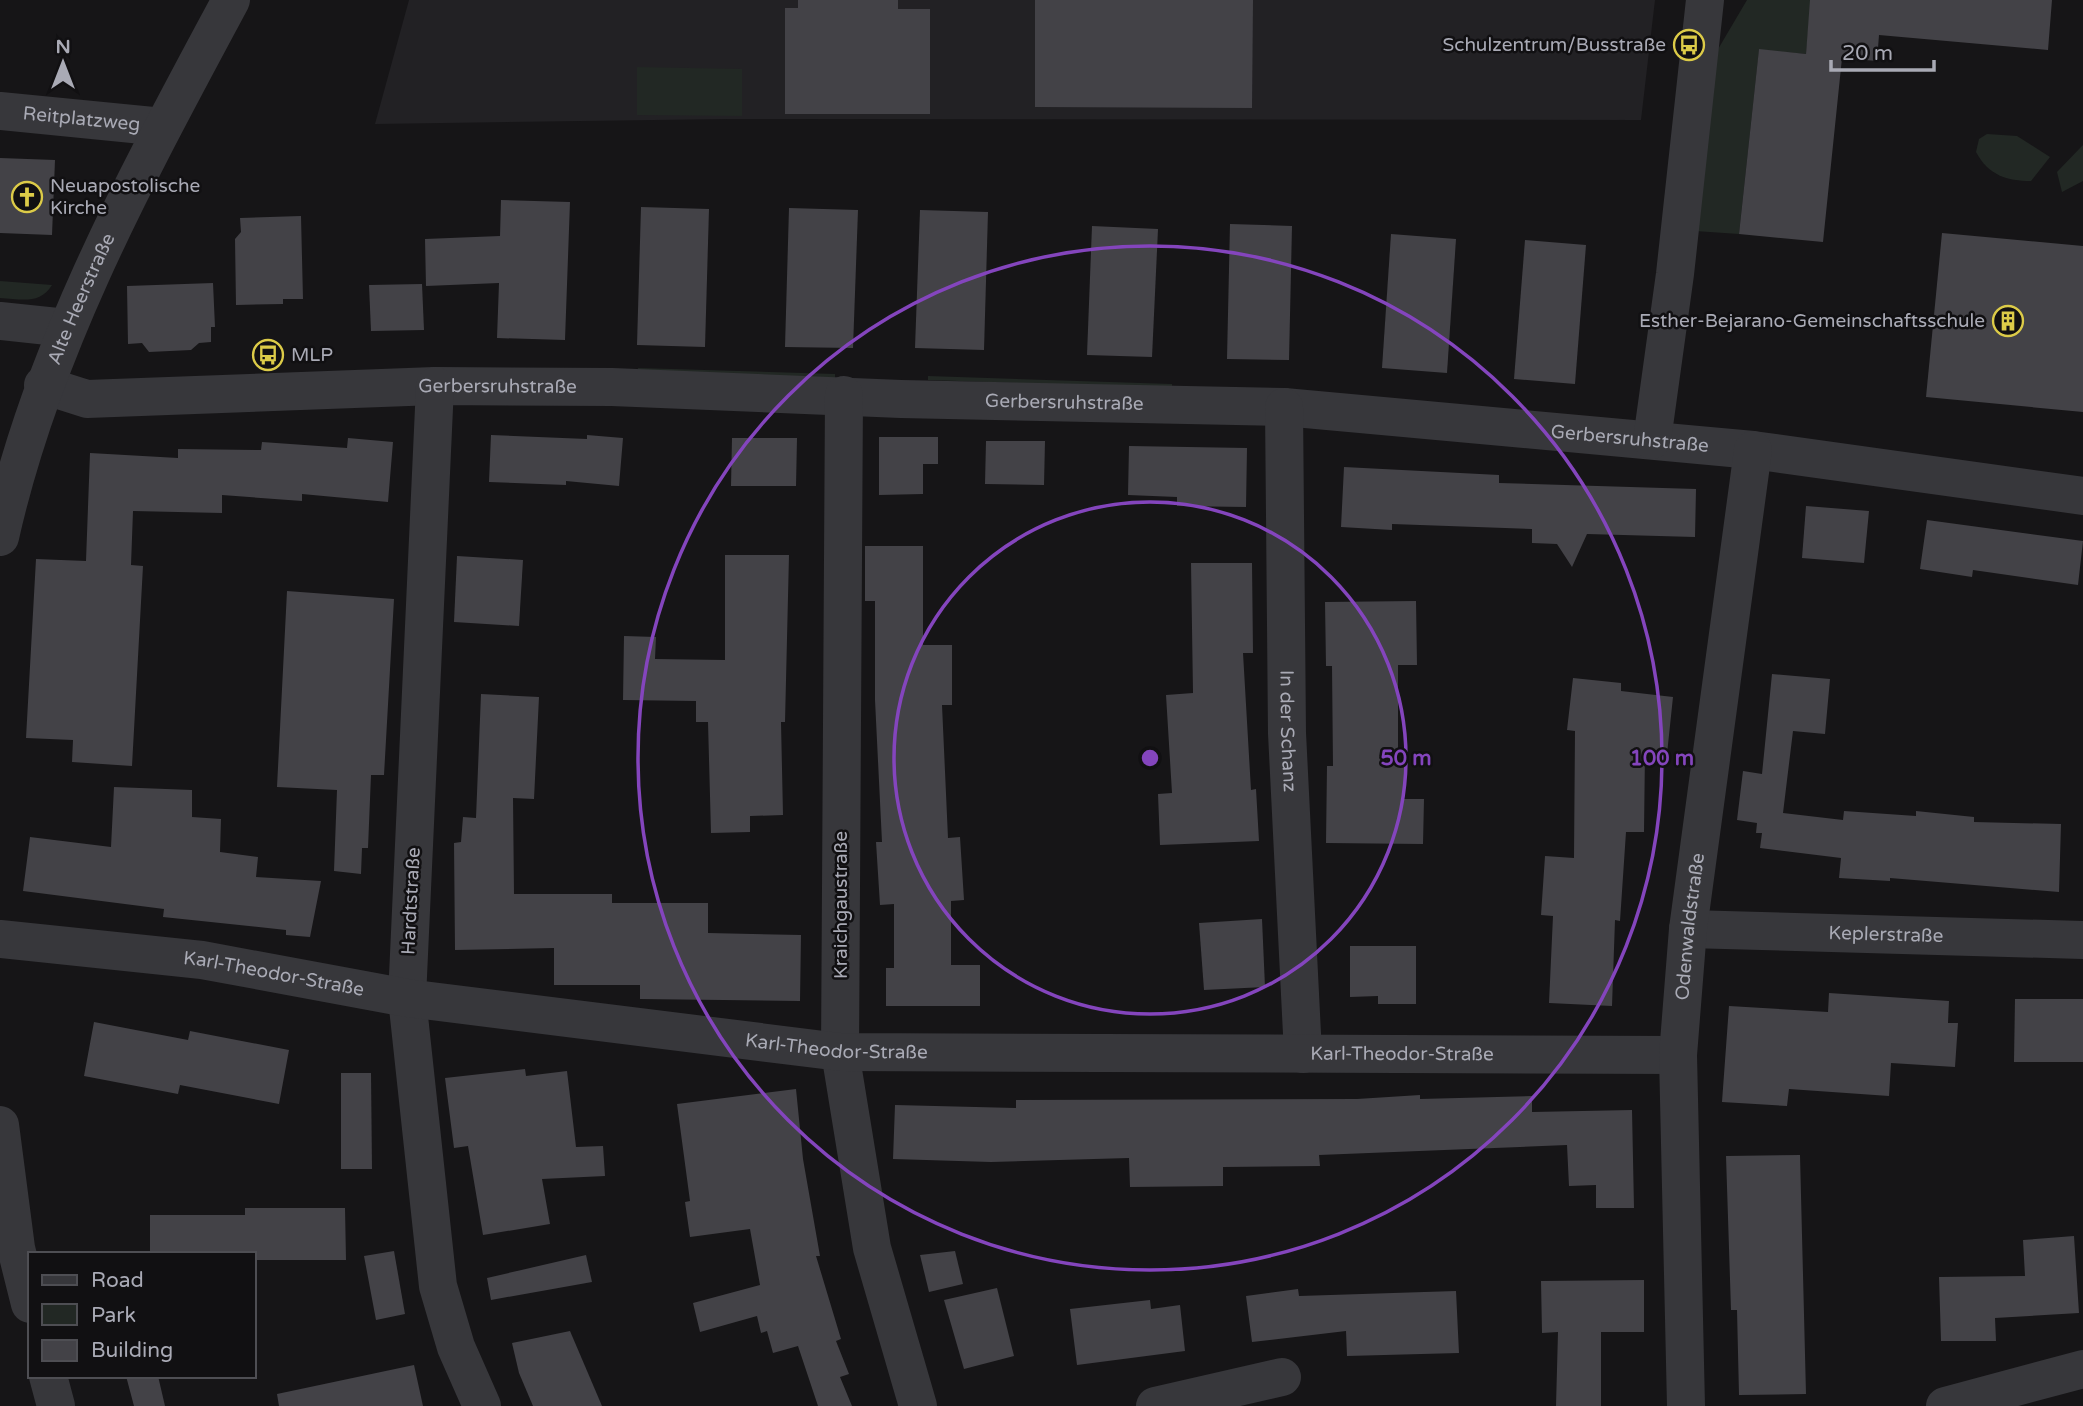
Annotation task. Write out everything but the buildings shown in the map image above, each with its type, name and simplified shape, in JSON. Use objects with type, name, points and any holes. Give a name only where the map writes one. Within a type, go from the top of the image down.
[{"type":"street","name":"Alte Heerstraße","points":[[0,537],[14,475],[43,385],[67,328],[163,127],[230,0]]},
{"type":"street","points":[[1652,440],[1675,274],[1705,0]]},
{"type":"street","name":"Reitplatzweg","points":[[0,111],[163,127]]},
{"type":"street","points":[[0,321],[67,328]]},
{"type":"street","name":"Gerbersruhstraße","points":[[43,385],[87,399],[435,386],[612,387],[1284,407],[1753,450],[2083,496]]},
{"type":"street","name":"Hardtstraße","points":[[435,386],[407,998],[438,1286],[456,1347],[482,1406]]},
{"type":"street","name":"Kraichgaustraße","points":[[844,395],[840,1052],[872,1248],[918,1406]]},
{"type":"street","name":"In der Schanz","points":[[1284,407],[1287,733],[1303,1054]]},
{"type":"street","name":"Odenwaldstraße","points":[[1686,1406],[1678,1055],[1688,929],[1753,450]]},
{"type":"street","name":"Keplerstraße","points":[[1688,929],[2083,940]]},
{"type":"street","name":"Karl-Theodor-Straße","points":[[0,939],[202,960],[407,998],[840,1052],[1678,1055]]},
{"type":"street","points":[[0,1125],[8,1249],[28,1299]]},
{"type":"street","points":[[1945,1406],[2083,1369]]},
{"type":"street","points":[[1155,1406],[1282,1377]]},
{"type":"street","points":[[49,1378],[56,1406]]},
{"type":"shaded area","points":[[409,0],[1655,0],[1641,120],[728,119],[375,124]]},
{"type":"green space","points":[[1747,0],[1811,0],[1806,54],[1759,50],[1739,234],[1695,231],[1711,61]]},
{"type":"green space","points":[[637,67],[742,69],[742,116],[637,115]]},
{"type":"green space","points":[[1987,134],[2017,136],[2050,157],[2031,181],[2006,178],[1986,166],[1976,152],[1979,139]]},
{"type":"green space","points":[[2083,145],[2083,181],[2062,192],[2057,172]]},
{"type":"green space","points":[[0,281],[52,285],[42,296],[36,298],[0,298]]},
{"type":"green space","points":[[638,368],[835,374],[835,379],[638,372]]},
{"type":"green space","points":[[928,376],[1172,384],[1172,388],[928,380]]},
{"type":"place","name":"Schulzentrum/Busstraße","points":[[1689,45]]},
{"type":"place","name":"Neuapostolische Kirche","points":[[27,197]]},
{"type":"place","name":"Esther-Bejarano-Gemeinschaftsschule","points":[[2008,321]]},
{"type":"place","name":"MLP","points":[[268,355]]}]
